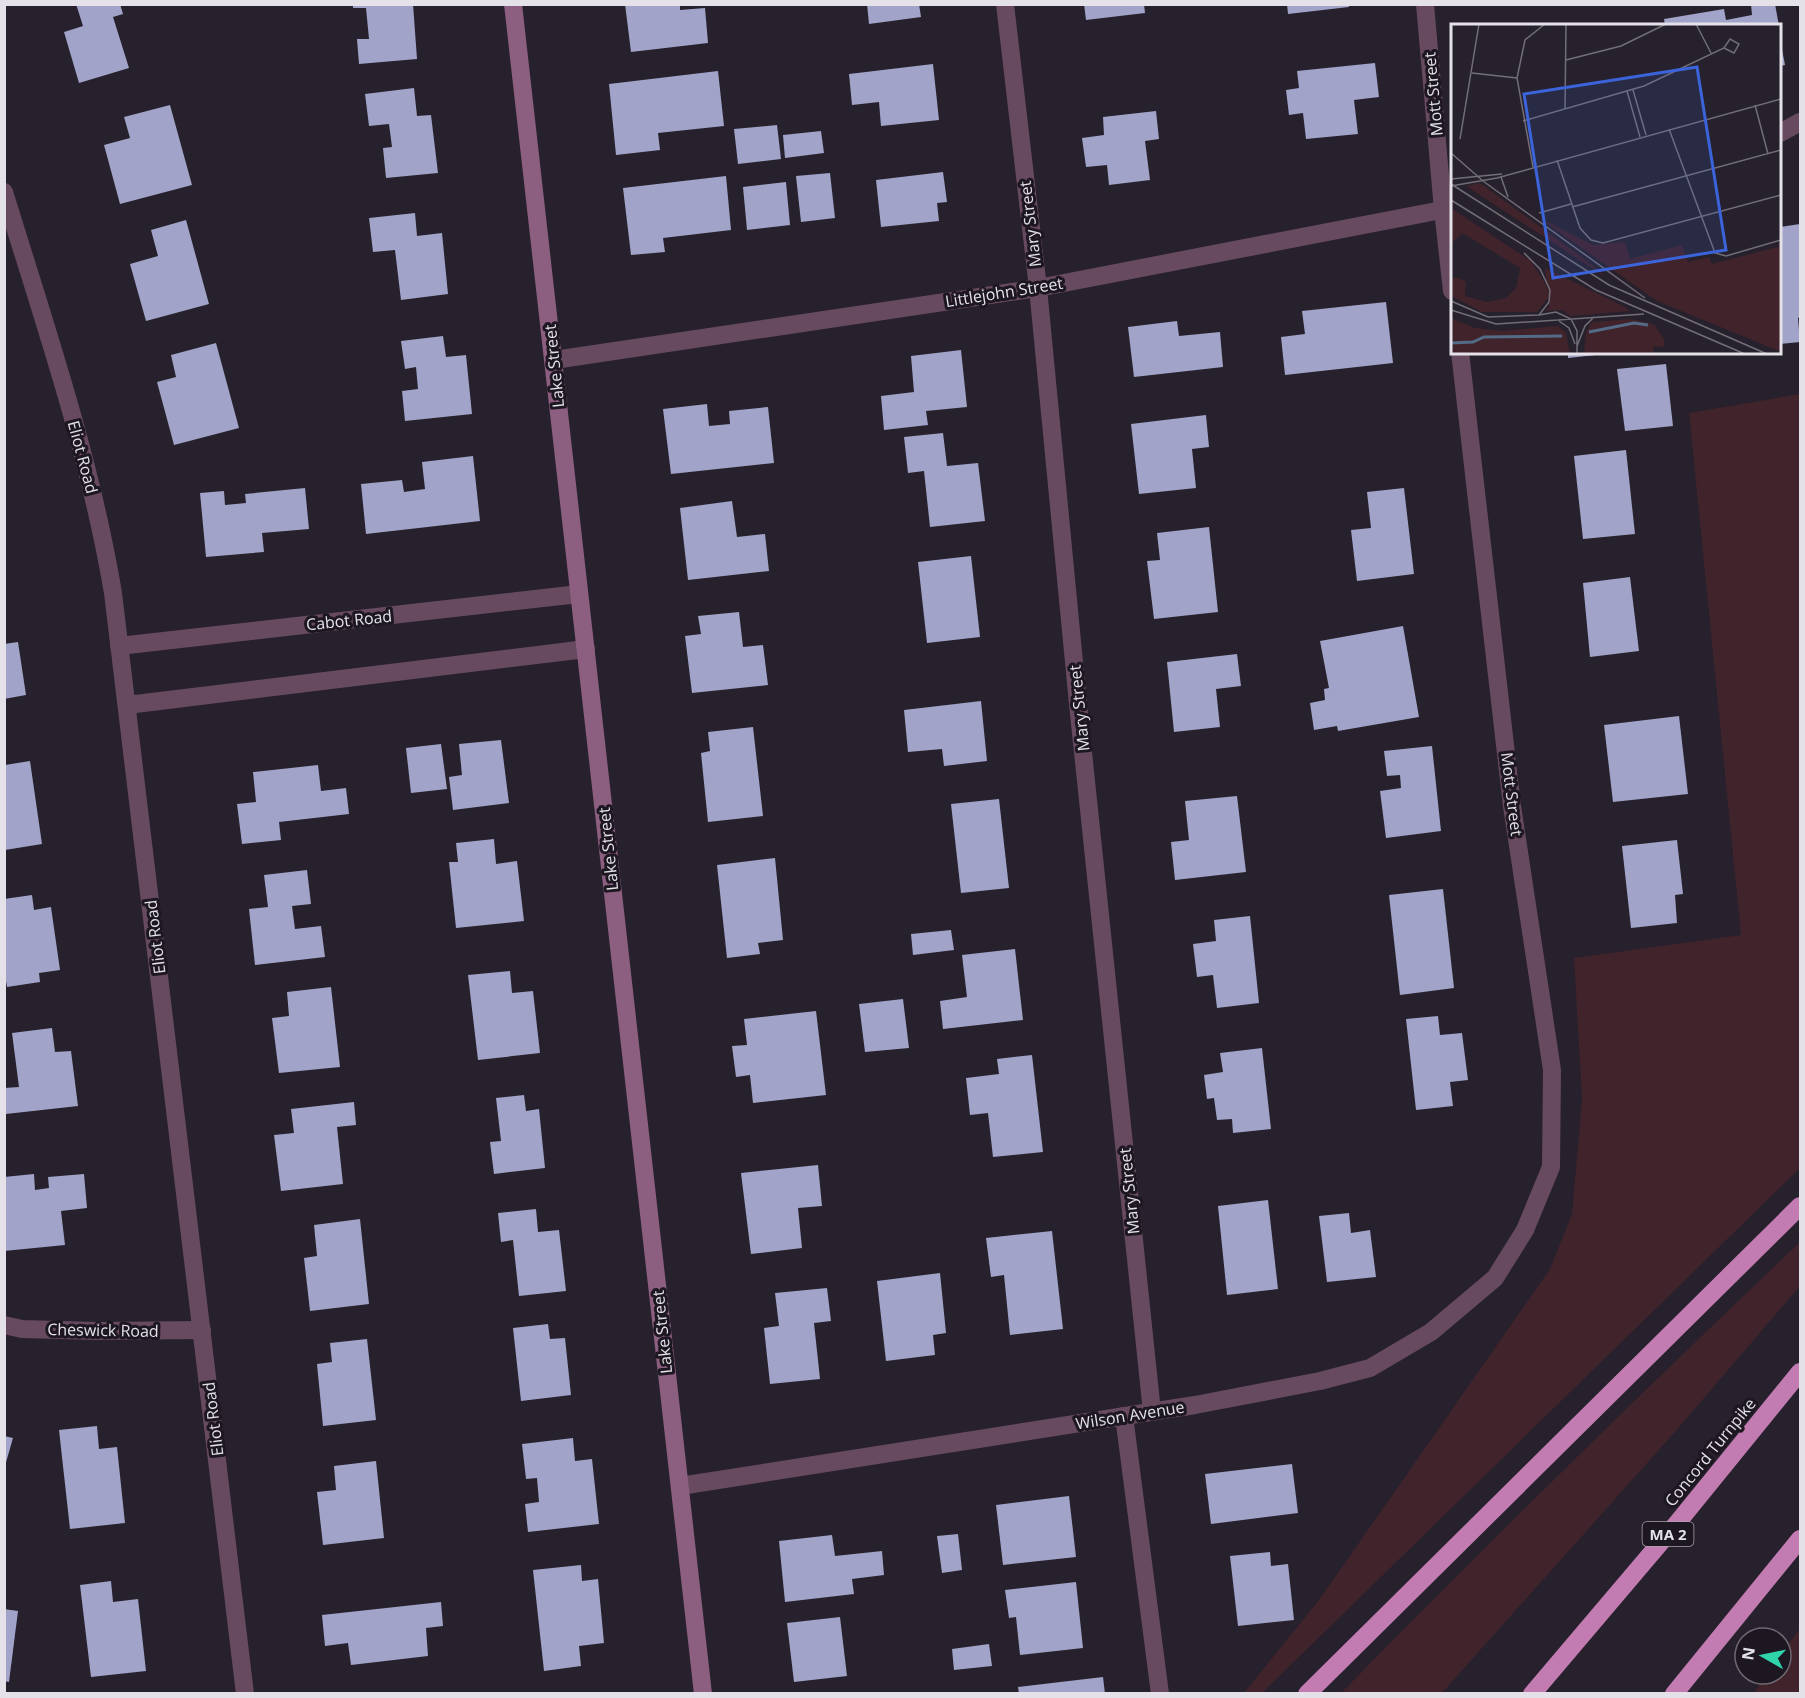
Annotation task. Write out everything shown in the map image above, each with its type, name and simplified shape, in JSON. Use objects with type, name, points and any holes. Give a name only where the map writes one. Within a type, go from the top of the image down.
[{"type":"highway","points":[[1307,1694],[1800,1206]]},
{"type":"highway","name":"Concord Turnpike","points":[[1532,1694],[1685,1513],[1800,1372]]},
{"type":"highway","points":[[1674,1694],[1800,1539]]},
{"type":"main road","name":"Lake Street","points":[[513,4],[703,1694]]},
{"type":"street","name":"Mary Street","points":[[1005,4],[1038,288],[1152,1412]]},
{"type":"street","name":"Mott Street","points":[[1425,4],[1448,209],[1451,270]]},
{"type":"street","points":[[1781,133],[1800,122]]},
{"type":"street","name":"Eliot Road","points":[[4,192],[78,434],[104,538],[113,593],[245,1694]]},
{"type":"street","name":"Littlejohn Street","points":[[554,360],[1038,288],[1448,209]]},
{"type":"street","name":"Mott Street","points":[[1460,354],[1512,806],[1552,1070],[1551,1167],[1525,1230]]},
{"type":"street","name":"Cabot Road","points":[[119,646],[579,594]]},
{"type":"street","points":[[127,705],[586,649]]},
{"type":"street","name":"Wilson Avenue","points":[[680,1486],[1152,1412],[1320,1381],[1370,1368],[1431,1332],[1496,1278],[1525,1230]]},
{"type":"street","name":"Cheswick Road","points":[[4,1325],[22,1329],[96,1331],[202,1330]]},
{"type":"street","points":[[1124,1416],[1160,1694]]},
{"type":"shaded area","points":[[1800,394],[1800,1168],[1262,1693],[1244,1693],[1319,1600],[1550,1269],[1572,1214],[1582,1099],[1574,958],[1741,935],[1689,413]]},
{"type":"shaded area","points":[[1800,1242],[1800,1286],[1674,1433],[1442,1693],[1341,1693],[1568,1466]]},
{"type":"shaded area","points":[[1800,1628],[1800,1693],[1754,1693],[1759,1686],[1793,1686],[1793,1638]]},
{"type":"building","points":[[76,4],[120,4],[123,14],[113,17],[129,68],[79,83],[64,32],[83,26]]},
{"type":"building","points":[[353,4],[413,4],[417,59],[359,64],[357,39],[369,39],[366,8],[353,8]]},
{"type":"building","points":[[625,4],[680,4],[680,10],[705,8],[708,43],[631,52]]},
{"type":"building","points":[[867,4],[919,4],[921,17],[869,24]]},
{"type":"building","points":[[1084,4],[1144,4],[1145,13],[1086,20]]},
{"type":"building","points":[[1287,4],[1349,4],[1349,7],[1288,14]]},
{"type":"building","points":[[1751,4],[1775,4],[1779,24],[1665,24],[1664,19],[1724,9],[1726,20],[1752,15]]},
{"type":"building","points":[[1781,44],[1785,65],[1781,66]]},
{"type":"building","points":[[1375,63],[1379,97],[1354,100],[1358,134],[1306,139],[1303,113],[1289,115],[1286,90],[1299,88],[1297,71]]},
{"type":"building","points":[[933,64],[939,120],[881,126],[879,102],[852,105],[849,74]]},
{"type":"building","points":[[718,71],[724,126],[658,133],[660,150],[616,155],[609,84]]},
{"type":"building","points":[[414,88],[417,116],[431,115],[438,173],[386,178],[383,148],[392,147],[389,124],[369,126],[365,94]]},
{"type":"building","points":[[170,105],[192,185],[120,204],[104,145],[130,138],[124,117]]},
{"type":"building","points":[[1156,111],[1159,139],[1145,141],[1150,180],[1109,185],[1107,165],[1086,167],[1082,138],[1104,135],[1103,117]]},
{"type":"building","points":[[777,125],[781,159],[738,164],[734,129]]},
{"type":"building","points":[[821,131],[824,153],[785,158],[783,135]]},
{"type":"building","points":[[943,172],[947,202],[937,203],[939,221],[881,227],[876,180]]},
{"type":"building","points":[[830,173],[835,218],[801,222],[796,176]]},
{"type":"building","points":[[726,176],[731,230],[663,238],[665,252],[631,255],[623,188]]},
{"type":"building","points":[[786,182],[790,225],[747,230],[743,187]]},
{"type":"building","points":[[415,213],[417,236],[442,233],[448,294],[401,300],[395,250],[373,252],[369,218]]},
{"type":"building","points":[[186,220],[209,304],[146,321],[130,264],[158,256],[151,230]]},
{"type":"building","points":[[1800,224],[1800,317],[1798,318],[1800,342],[1781,344],[1781,227]]},
{"type":"building","points":[[1386,302],[1393,363],[1285,375],[1281,337],[1305,334],[1302,311]]},
{"type":"building","points":[[1177,321],[1179,336],[1220,332],[1223,367],[1134,377],[1128,327]]},
{"type":"building","points":[[443,336],[446,357],[466,355],[472,414],[405,421],[402,391],[418,389],[416,367],[405,369],[401,341]]},
{"type":"building","points":[[216,343],[239,428],[174,445],[157,382],[176,377],[171,355]]},
{"type":"building","points":[[961,350],[967,407],[926,411],[928,425],[884,430],[881,396],[914,392],[911,356]]},
{"type":"building","points":[[1568,354],[1605,354],[1568,358]]},
{"type":"building","points":[[1666,364],[1673,426],[1625,431],[1617,369]]},
{"type":"building","points":[[707,404],[709,426],[730,424],[729,411],[768,407],[774,463],[671,474],[663,409]]},
{"type":"building","points":[[1206,415],[1209,447],[1192,449],[1196,488],[1139,494],[1131,424]]},
{"type":"building","points":[[943,433],[947,466],[978,463],[985,521],[930,527],[924,471],[908,473],[904,437]]},
{"type":"building","points":[[1626,450],[1635,534],[1583,539],[1574,456]]},
{"type":"building","points":[[473,456],[480,521],[366,534],[361,484],[402,480],[404,492],[425,489],[422,462]]},
{"type":"building","points":[[305,488],[309,529],[262,533],[264,552],[206,557],[200,493],[224,491],[225,505],[246,503],[245,494]]},
{"type":"building","points":[[1404,488],[1414,574],[1357,581],[1351,530],[1371,528],[1367,492]]},
{"type":"building","points":[[732,501],[737,537],[765,534],[769,571],[688,580],[680,508]]},
{"type":"building","points":[[1209,527],[1218,612],[1154,619],[1147,561],[1160,560],[1157,533]]},
{"type":"building","points":[[971,556],[980,637],[927,643],[918,562]]},
{"type":"building","points":[[1630,577],[1639,651],[1590,657],[1583,583]]},
{"type":"building","points":[[739,612],[743,647],[763,645],[768,685],[692,693],[685,636],[701,634],[698,616]]},
{"type":"building","points":[[1403,626],[1419,717],[1338,731],[1337,726],[1314,730],[1310,703],[1325,700],[1324,689],[1329,688],[1320,641]]},
{"type":"building","points":[[18,642],[26,695],[4,699],[4,644]]},
{"type":"building","points":[[1237,654],[1241,686],[1216,689],[1220,727],[1174,732],[1167,662]]},
{"type":"building","points":[[981,701],[987,761],[944,766],[942,749],[908,752],[904,710]]},
{"type":"building","points":[[1679,716],[1688,794],[1613,802],[1604,725]]},
{"type":"building","points":[[753,727],[763,816],[708,822],[701,753],[710,751],[708,732]]},
{"type":"building","points":[[501,740],[509,803],[453,810],[449,777],[462,775],[459,744]]},
{"type":"building","points":[[441,744],[447,789],[411,793],[406,748]]},
{"type":"building","points":[[1432,746],[1441,831],[1386,838],[1380,791],[1401,788],[1400,775],[1387,776],[1384,751]]},
{"type":"building","points":[[30,761],[42,844],[5,850],[5,765]]},
{"type":"building","points":[[318,765],[321,791],[346,788],[349,814],[279,822],[281,840],[242,844],[237,804],[256,802],[253,772]]},
{"type":"building","points":[[1237,796],[1246,872],[1175,880],[1171,842],[1189,840],[1185,801]]},
{"type":"building","points":[[999,799],[1009,888],[961,893],[951,804]]},
{"type":"building","points":[[494,839],[496,864],[517,861],[524,921],[456,928],[449,862],[458,862],[456,843]]},
{"type":"building","points":[[1677,840],[1683,894],[1675,895],[1677,923],[1631,928],[1622,846]]},
{"type":"building","points":[[775,858],[783,940],[758,943],[760,954],[727,958],[717,865]]},
{"type":"building","points":[[307,870],[311,904],[292,906],[295,929],[321,926],[325,957],[255,965],[249,909],[268,907],[264,875]]},
{"type":"building","points":[[1443,889],[1454,988],[1400,995],[1389,895]]},
{"type":"building","points":[[32,895],[34,910],[51,907],[60,970],[39,973],[40,982],[7,987],[4,969],[4,899]]},
{"type":"building","points":[[1250,916],[1259,1003],[1217,1008],[1213,975],[1197,977],[1193,944],[1216,941],[1214,920]]},
{"type":"building","points":[[951,930],[954,950],[913,955],[911,934]]},
{"type":"building","points":[[1015,949],[1023,1020],[943,1029],[940,1001],[967,997],[962,955]]},
{"type":"building","points":[[510,971],[512,993],[533,991],[540,1053],[478,1060],[468,975]]},
{"type":"building","points":[[331,987],[340,1067],[279,1073],[272,1018],[289,1016],[287,992]]},
{"type":"building","points":[[903,999],[909,1048],[865,1052],[859,1004]]},
{"type":"building","points":[[816,1011],[826,1095],[753,1103],[750,1075],[736,1077],[732,1046],[747,1045],[744,1019]]},
{"type":"building","points":[[1438,1016],[1440,1035],[1462,1033],[1468,1080],[1450,1082],[1453,1106],[1416,1110],[1406,1019]]},
{"type":"building","points":[[52,1028],[55,1052],[71,1051],[78,1106],[6,1114],[4,1088],[19,1087],[12,1033]]},
{"type":"building","points":[[1262,1048],[1271,1129],[1233,1133],[1232,1119],[1217,1120],[1214,1098],[1207,1099],[1204,1075],[1223,1072],[1220,1053]]},
{"type":"building","points":[[1032,1055],[1043,1152],[993,1157],[988,1113],[970,1115],[966,1078],[999,1074],[997,1059]]},
{"type":"building","points":[[524,1095],[526,1111],[539,1109],[545,1168],[494,1174],[490,1142],[501,1141],[496,1098]]},
{"type":"building","points":[[354,1102],[356,1125],[337,1127],[343,1184],[281,1191],[274,1135],[294,1133],[291,1109]]},
{"type":"building","points":[[818,1165],[822,1206],[798,1208],[802,1248],[751,1254],[741,1173]]},
{"type":"building","points":[[34,1174],[35,1190],[49,1188],[48,1177],[84,1174],[87,1208],[61,1211],[65,1245],[4,1251],[4,1177]]},
{"type":"building","points":[[1268,1200],[1278,1289],[1227,1295],[1218,1206]]},
{"type":"building","points":[[536,1209],[538,1232],[559,1230],[566,1291],[519,1296],[513,1240],[501,1242],[498,1213]]},
{"type":"building","points":[[1349,1213],[1351,1233],[1370,1230],[1376,1277],[1327,1282],[1319,1216]]},
{"type":"building","points":[[360,1219],[369,1304],[310,1311],[304,1258],[317,1256],[314,1225]]},
{"type":"building","points":[[1052,1231],[1063,1329],[1010,1335],[1004,1275],[991,1277],[986,1238]]},
{"type":"building","points":[[940,1273],[946,1333],[933,1335],[935,1355],[886,1361],[877,1281]]},
{"type":"building","points":[[827,1288],[831,1321],[814,1323],[820,1379],[770,1384],[764,1328],[779,1326],[775,1293]]},
{"type":"building","points":[[548,1324],[550,1339],[565,1338],[571,1395],[521,1401],[513,1328]]},
{"type":"building","points":[[367,1339],[376,1420],[323,1426],[317,1364],[332,1362],[330,1343]]},
{"type":"building","points":[[97,1426],[99,1449],[117,1447],[125,1523],[70,1529],[59,1430]]},
{"type":"building","points":[[4,1436],[13,1438],[5,1466],[4,1466]]},
{"type":"building","points":[[573,1438],[575,1461],[592,1459],[599,1524],[528,1532],[525,1504],[539,1502],[537,1478],[526,1479],[522,1444]]},
{"type":"building","points":[[376,1461],[384,1538],[323,1545],[317,1492],[336,1490],[334,1466]]},
{"type":"building","points":[[1292,1464],[1298,1513],[1211,1524],[1205,1474]]},
{"type":"building","points":[[1069,1496],[1076,1557],[1003,1565],[996,1505]]},
{"type":"building","points":[[958,1534],[962,1570],[942,1573],[937,1536]]},
{"type":"building","points":[[832,1535],[835,1556],[882,1551],[884,1575],[852,1579],[854,1594],[785,1602],[779,1541]]},
{"type":"building","points":[[1270,1552],[1271,1566],[1288,1564],[1294,1620],[1238,1626],[1230,1556]]},
{"type":"building","points":[[581,1565],[582,1581],[598,1579],[604,1643],[579,1646],[581,1666],[544,1671],[533,1570]]},
{"type":"building","points":[[111,1581],[113,1602],[138,1599],[146,1671],[91,1677],[80,1585]]},
{"type":"building","points":[[1076,1582],[1083,1648],[1020,1655],[1016,1617],[1009,1618],[1005,1590]]},
{"type":"building","points":[[441,1602],[443,1626],[426,1628],[428,1656],[351,1665],[348,1643],[325,1646],[322,1615]]},
{"type":"building","points":[[4,1609],[18,1611],[9,1682],[4,1681]]},
{"type":"building","points":[[840,1617],[847,1676],[794,1682],[787,1623]]},
{"type":"building","points":[[989,1644],[992,1666],[954,1670],[952,1649]]},
{"type":"building","points":[[1103,1677],[1105,1694],[1019,1694],[1018,1687]]}]
